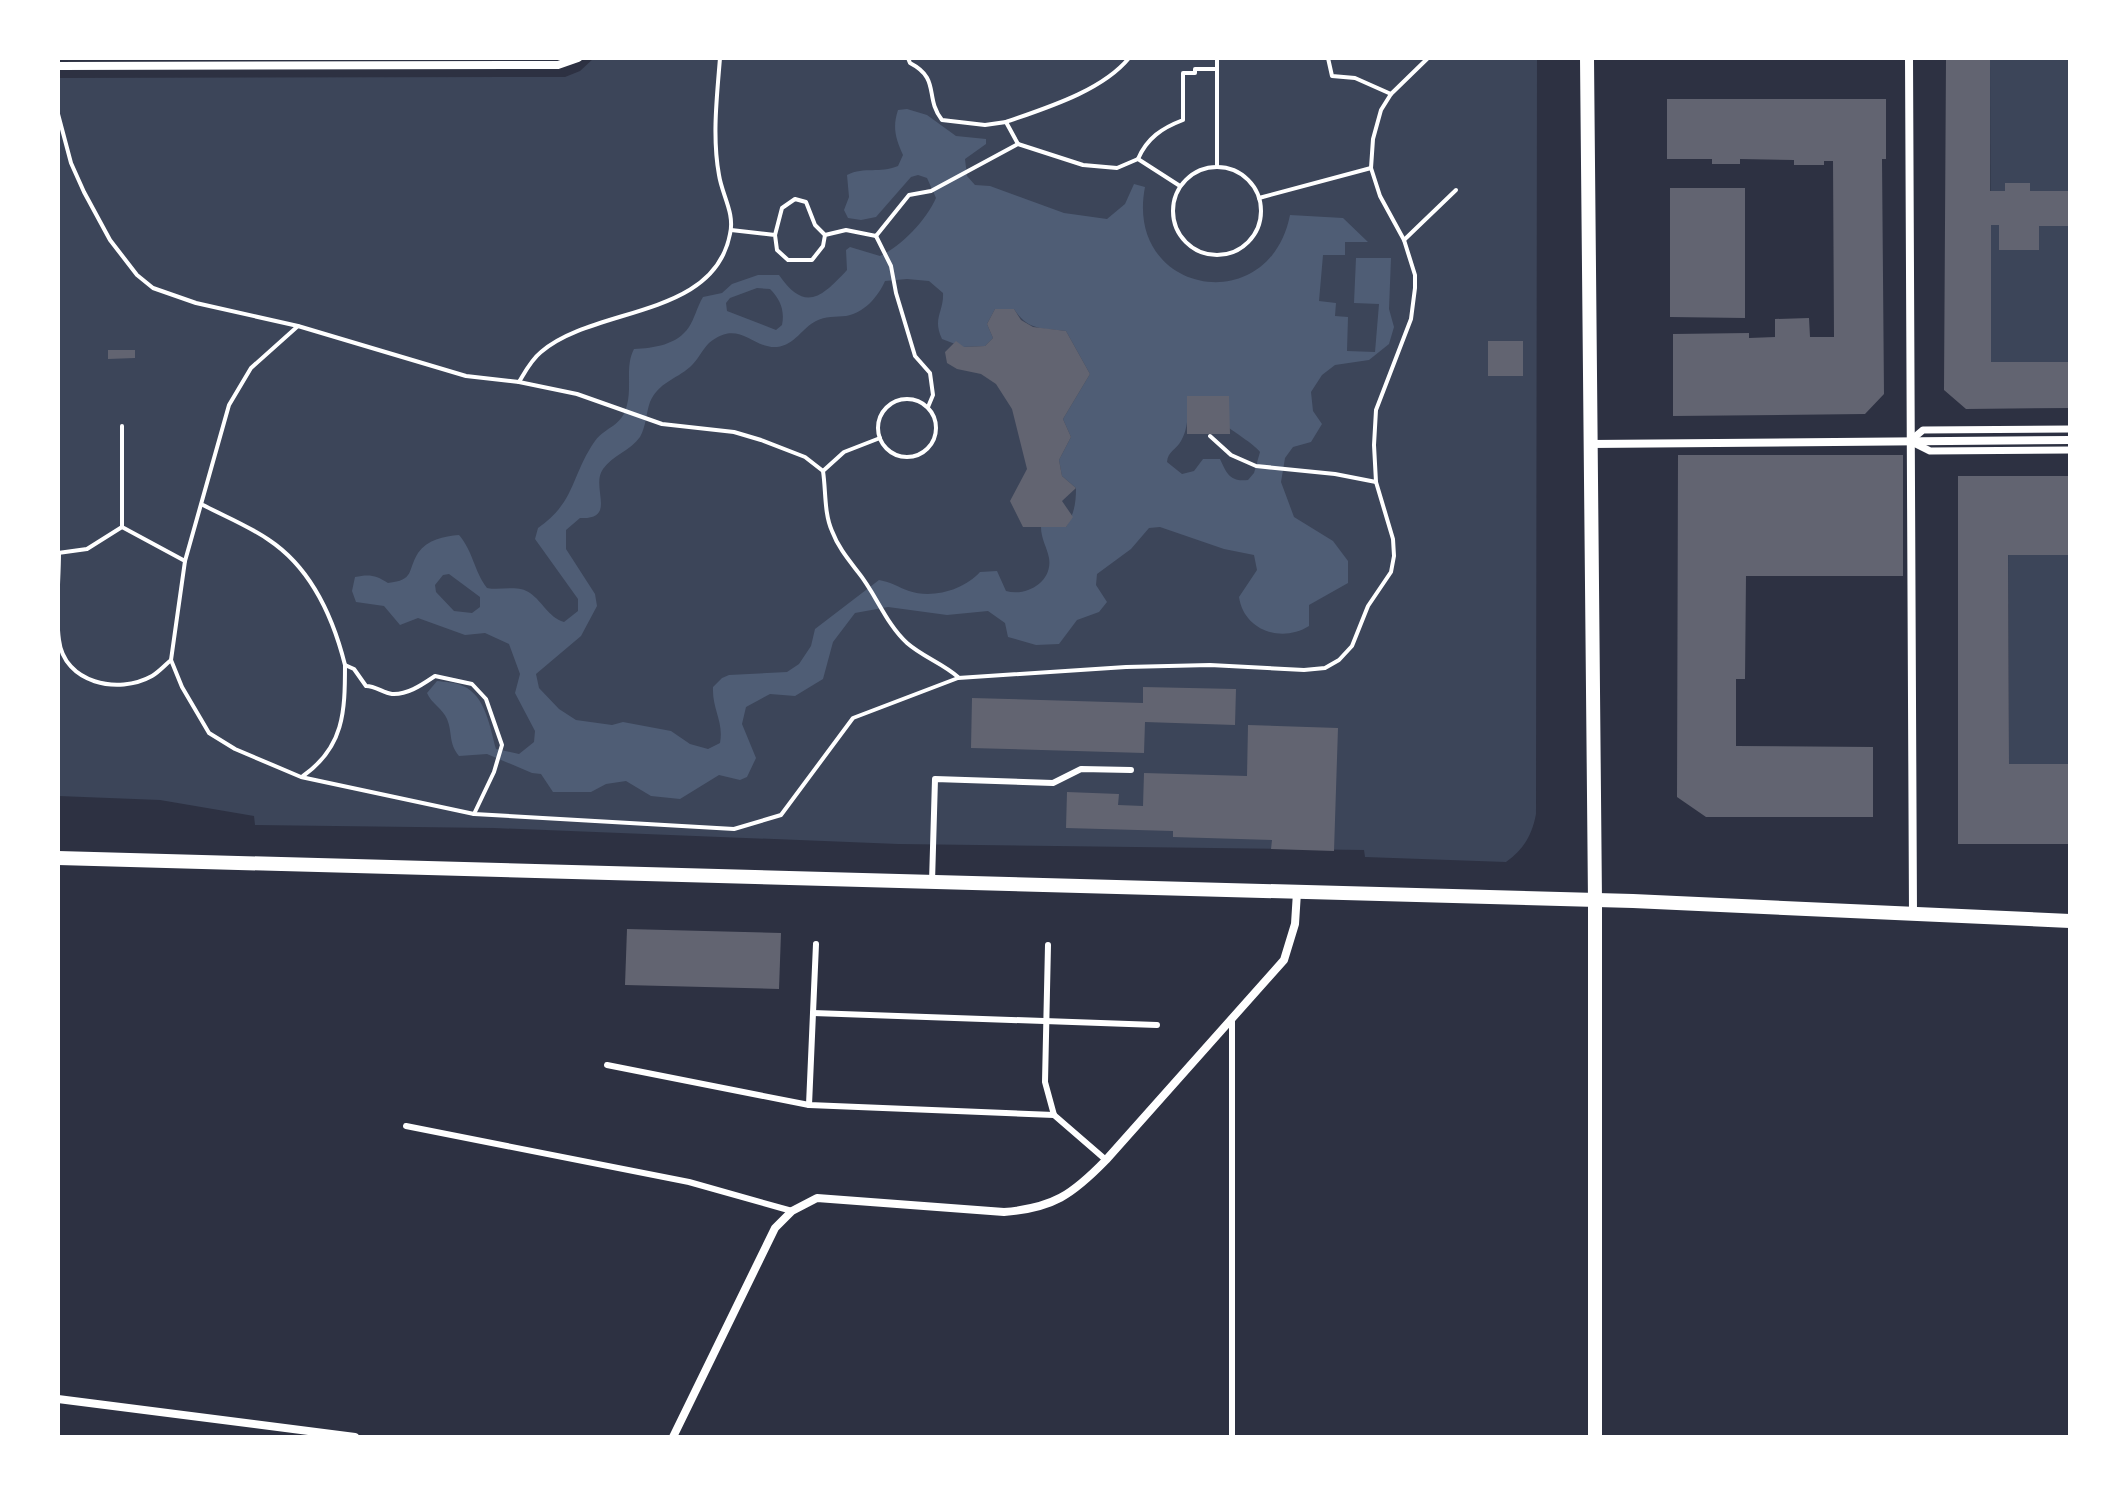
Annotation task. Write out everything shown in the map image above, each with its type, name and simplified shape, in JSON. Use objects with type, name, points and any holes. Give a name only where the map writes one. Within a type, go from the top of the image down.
[{"type":"street","points":[[58,66],[154,62],[483,61],[558,65],[578,58]]},
{"type":"street","points":[[1587,58],[1595,901],[1595,1437]]},
{"type":"street","points":[[1909,58],[1913,914]]},
{"type":"street","points":[[1910,441],[1923,430],[2070,429]]},
{"type":"street","points":[[1589,444],[2070,440]]},
{"type":"street","points":[[1910,441],[1930,451],[2070,450]]},
{"type":"street","points":[[58,858],[1595,901],[2070,921]]},
{"type":"street","points":[[673,1437],[775,1228],[792,1211],[817,1198],[1004,1212],[1034,1210],[1060,1201],[1106,1160],[1284,960],[1295,924],[1297,892]]},
{"type":"street","points":[[58,1399],[355,1437]]},
{"type":"lane","points":[[932,882],[935,779],[1053,783],[1081,769],[1131,770]]},
{"type":"lane","points":[[809,1105],[816,944]]},
{"type":"lane","points":[[1048,945],[1045,1082],[1054,1115],[1106,1160]]},
{"type":"lane","points":[[813,1013],[1157,1025]]},
{"type":"lane","points":[[1232,1021],[1232,1437]]},
{"type":"lane","points":[[607,1065],[809,1105],[1054,1115]]},
{"type":"lane","points":[[406,1126],[689,1182],[792,1211]]},
{"type":"path","points":[[519,382],[541,352],[572,333],[668,302],[700,282],[725,256],[731,230],[717,158],[720,58]]},
{"type":"path","points":[[908,58],[910,63],[923,69],[931,81],[930,94],[935,100],[935,111],[942,120],[985,125],[1006,122],[1067,100],[1119,69],[1129,58]]},
{"type":"path","points":[[1217,58],[1217,167]]},
{"type":"path","points":[[1328,58],[1332,76],[1355,78],[1391,94]]},
{"type":"path","points":[[298,326],[251,368],[229,405],[185,561],[171,660],[182,687],[209,733],[235,749],[301,777],[474,814],[734,829],[781,815],[853,718],[958,678],[1126,667],[1325,668],[1339,660],[1352,646],[1368,606],[1391,572],[1394,556],[1393,539],[1376,482],[1376,410],[1411,319],[1415,288],[1415,275],[1404,240],[1380,196],[1371,168],[1373,139],[1381,110],[1391,94],[1428,58]]},
{"type":"path","points":[[1006,122],[1018,144],[1083,165],[1117,168],[1138,159],[1152,137],[1167,126],[1183,120],[1183,73],[1195,73],[1195,69],[1217,69]]},
{"type":"path","points":[[58,114],[67,149],[84,192],[110,240],[137,275],[153,288],[196,303],[298,326],[466,376],[519,382],[577,394],[662,424],[734,432],[805,457],[823,471],[831,531],[847,561],[858,572],[904,640],[958,678]]},
{"type":"path","points":[[876,236],[909,195],[931,191],[1018,144]]},
{"type":"path","points":[[58,152],[67,149]]},
{"type":"path","points":[[1138,159],[1180,186]]},
{"type":"path","points":[[1217,167],[1243,176],[1259,198],[1261,211],[1252,237],[1230,252],[1217,255],[1203,253],[1181,237],[1173,212],[1174,199],[1180,186],[1203,169],[1217,167]]},
{"type":"path","points":[[1259,198],[1371,168]]},
{"type":"path","points":[[1404,240],[1456,190]]},
{"type":"path","points":[[795,199],[806,202],[815,225],[825,235],[823,246],[812,260],[788,260],[777,250],[775,235],[782,208],[795,199]]},
{"type":"path","points":[[731,230],[775,235]]},
{"type":"path","points":[[825,235],[846,230],[876,236]]},
{"type":"path","points":[[876,236],[891,266],[915,356],[930,373],[933,395],[928,407]]},
{"type":"path","points":[[910,399],[928,407],[936,423],[936,433],[927,449],[910,456],[892,452],[880,438],[880,419],[891,404],[910,399]]},
{"type":"path","points":[[122,426],[122,527]]},
{"type":"path","points":[[1210,436],[1231,455],[1256,466],[1335,474],[1376,482]]},
{"type":"path","points":[[823,471],[844,452],[880,438]]},
{"type":"path","points":[[203,505],[269,539],[294,560],[321,598],[338,636],[345,665],[345,704],[340,727],[331,750],[318,765],[301,777]]},
{"type":"path","points":[[122,527],[185,561]]},
{"type":"path","points":[[122,527],[87,549],[58,553],[59,640],[63,657],[73,670],[105,684],[130,684],[153,676],[171,660]]},
{"type":"path","points":[[345,665],[354,669],[366,686],[376,686],[391,694],[418,688],[435,676],[472,684],[486,699],[502,745],[494,772],[474,814]]},
{"type":"shaded area","points":[[594,58],[1537,58],[1536,814],[1532,829],[1518,852],[1506,862],[1365,857],[1364,850],[898,844],[494,828],[255,825],[254,816],[160,800],[58,796],[58,78],[565,77],[580,71]]},
{"type":"shaded area","points":[[1990,58],[2070,58],[2070,362],[1991,362]]},
{"type":"shaded area","points":[[907,109],[927,115],[956,136],[986,139],[986,144],[965,159],[967,176],[975,185],[990,186],[1064,213],[1107,219],[1125,204],[1134,184],[1145,187],[1144,223],[1156,251],[1176,271],[1202,281],[1229,281],[1256,270],[1277,249],[1290,215],[1343,218],[1368,242],[1345,242],[1345,255],[1323,255],[1319,301],[1336,303],[1335,316],[1348,317],[1347,351],[1375,352],[1379,304],[1354,303],[1356,258],[1391,258],[1389,309],[1394,327],[1389,344],[1369,360],[1335,365],[1322,375],[1311,392],[1313,411],[1322,424],[1311,442],[1293,447],[1285,458],[1281,482],[1294,517],[1333,541],[1348,561],[1348,583],[1309,605],[1309,626],[1287,633],[1266,631],[1248,618],[1239,597],[1257,570],[1254,555],[1224,549],[1160,527],[1149,528],[1131,549],[1097,574],[1096,585],[1107,602],[1099,612],[1077,620],[1059,644],[1036,645],[1008,637],[1005,623],[988,611],[947,615],[888,607],[855,613],[833,642],[823,679],[795,696],[770,694],[746,707],[742,724],[756,758],[747,777],[740,780],[719,775],[680,799],[651,796],[626,781],[606,784],[591,792],[553,792],[541,774],[487,754],[459,756],[453,746],[447,719],[427,693],[437,681],[460,685],[477,697],[486,713],[496,749],[519,754],[534,742],[535,731],[515,693],[520,674],[509,644],[485,633],[465,635],[418,618],[400,625],[384,606],[356,602],[352,591],[355,577],[372,576],[388,583],[403,580],[426,545],[459,535],[487,588],[525,590],[554,617],[564,622],[578,611],[578,599],[535,539],[538,528],[560,508],[595,441],[625,412],[634,349],[672,342],[691,324],[703,297],[722,293],[732,284],[758,275],[779,275],[797,294],[813,297],[829,288],[847,270],[846,250],[850,247],[880,256],[905,239],[936,198],[927,178],[918,175],[911,177],[876,217],[861,220],[848,218],[844,210],[849,197],[847,175],[898,166],[903,155],[896,133],[898,110]],"holes":[[[885,281],[929,281],[943,293],[938,320],[942,339],[963,347],[985,346],[993,338],[987,324],[995,309],[1014,309],[1031,325],[1066,331],[1090,374],[1063,419],[1071,437],[1059,460],[1062,476],[1076,488],[1075,504],[1066,527],[1041,527],[1049,558],[1047,574],[1042,581],[1022,592],[1006,591],[997,571],[980,572],[957,588],[928,594],[879,580],[815,629],[811,646],[799,664],[787,672],[722,678],[713,687],[720,743],[708,749],[690,744],[671,731],[623,722],[612,725],[576,720],[559,709],[539,688],[536,674],[581,636],[597,606],[595,594],[566,549],[566,530],[580,518],[598,514],[603,469],[640,437],[654,395],[690,367],[709,343],[720,336],[737,334],[768,346],[783,346],[819,319],[859,312],[874,298]],[[757,288],[770,289],[781,305],[782,325],[776,330],[727,311],[726,303],[730,298]],[[1187,396],[1229,396],[1229,428],[1260,452],[1254,473],[1248,480],[1230,476],[1220,459],[1203,459],[1194,471],[1182,474],[1167,462],[1181,441],[1187,419]],[[449,574],[480,597],[480,607],[472,613],[454,611],[436,592],[435,585],[443,575]]]},
{"type":"shaded area","points":[[2008,528],[2070,528],[2070,794],[2009,794]]},
{"type":"building","points":[[1946,58],[1990,58],[1990,191],[2005,191],[2005,183],[2030,183],[2030,191],[2070,191],[2070,226],[2039,226],[2039,250],[1999,250],[1999,225],[1991,225],[1991,362],[2070,362],[2070,408],[1966,409],[1944,390]]},
{"type":"building","points":[[1667,99],[1886,99],[1886,159],[1882,159],[1884,394],[1865,414],[1673,416],[1673,334],[1749,333],[1749,338],[1775,337],[1775,319],[1809,318],[1810,337],[1834,337],[1833,161],[1824,161],[1824,165],[1794,165],[1794,160],[1740,159],[1740,164],[1712,164],[1712,159],[1667,159]]},
{"type":"building","points":[[1670,188],[1745,188],[1745,318],[1670,317]]},
{"type":"building","points":[[995,309],[1014,309],[1021,320],[1033,327],[1066,331],[1090,374],[1063,419],[1071,437],[1059,460],[1062,476],[1076,488],[1062,501],[1073,517],[1066,527],[1023,527],[1010,501],[1027,469],[1012,409],[996,384],[981,374],[957,369],[947,363],[945,352],[956,341],[964,347],[985,346],[993,338],[987,324]]},
{"type":"building","points":[[1488,341],[1523,341],[1523,376],[1488,376]]},
{"type":"building","points":[[108,350],[135,350],[135,358],[108,359]]},
{"type":"building","points":[[1187,396],[1229,396],[1230,434],[1187,434]]},
{"type":"building","points":[[1678,455],[1903,455],[1903,576],[1746,576],[1745,679],[1736,679],[1736,746],[1873,747],[1873,817],[1706,817],[1677,797]]},
{"type":"building","points":[[1958,476],[2070,476],[2070,555],[2008,555],[2009,764],[2070,764],[2070,844],[1958,844]]},
{"type":"building","points":[[1143,687],[1236,689],[1235,725],[1145,722],[1144,753],[971,748],[972,698],[1143,703]]},
{"type":"building","points":[[1248,725],[1338,728],[1334,851],[1271,849],[1272,840],[1173,837],[1173,831],[1066,828],[1067,792],[1119,794],[1118,805],[1143,806],[1144,773],[1247,776]]},
{"type":"building","points":[[627,929],[781,933],[779,989],[625,985]]}]
